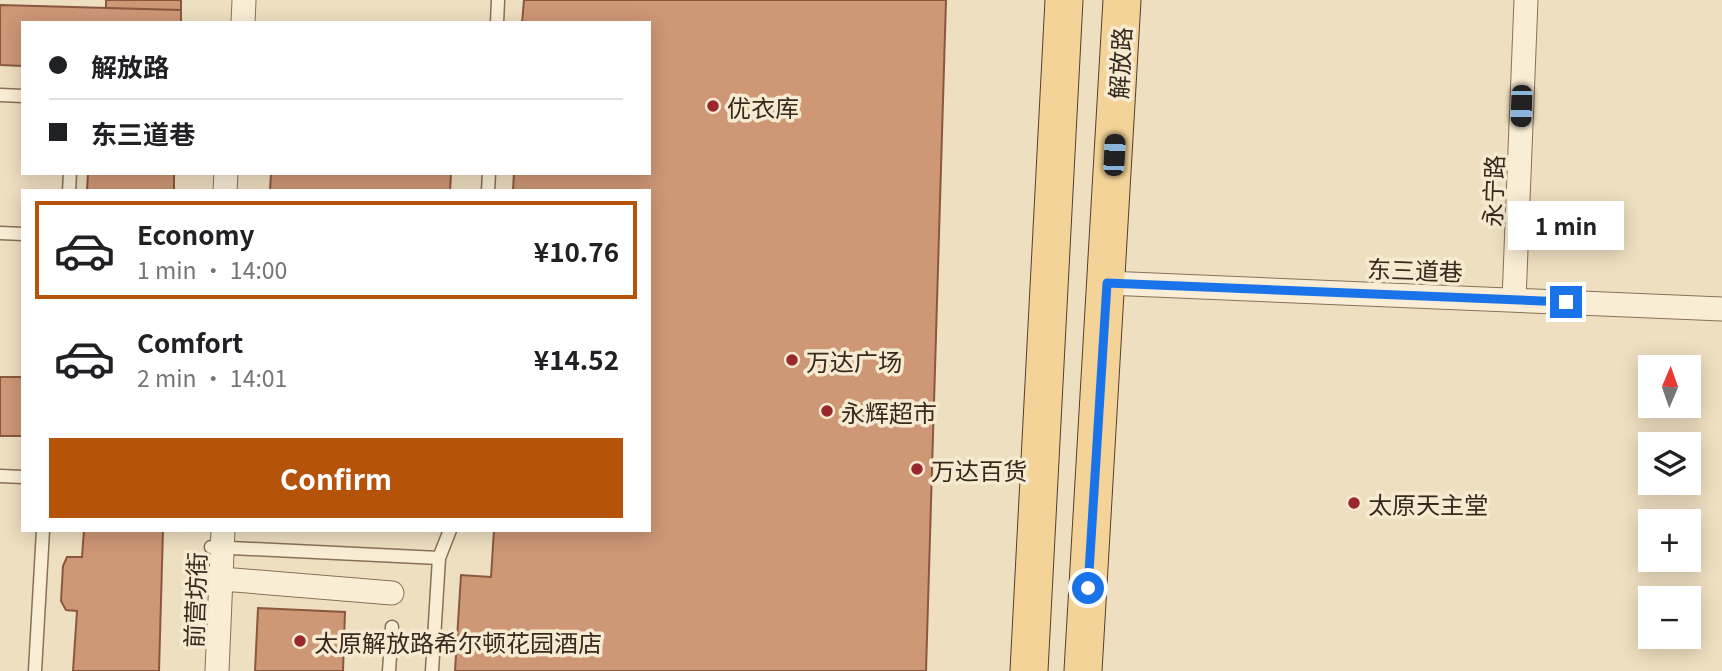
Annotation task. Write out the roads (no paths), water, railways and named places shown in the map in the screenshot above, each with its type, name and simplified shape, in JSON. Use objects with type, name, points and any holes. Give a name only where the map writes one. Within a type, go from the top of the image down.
[{"type":"main road","points":[[1029,671],[1064,0]]},
{"type":"main road","name":"解放路","points":[[1083,671],[1122,0]]},
{"type":"street","points":[[233,21],[234,0]]},
{"type":"street","points":[[243,21],[244,0]]},
{"type":"street","name":"永宁路","points":[[1514,300],[1526,0]]},
{"type":"street","name":"东三道巷","points":[[1107,283],[1722,309]]},
{"type":"street","name":"前营坊街","points":[[217,539],[217,671]]},
{"type":"street","points":[[216,579],[392,593]]},
{"type":"street","name":"前营坊街","points":[[206,671],[216,579]]},
{"type":"lane","points":[[497,21],[498,0]]},
{"type":"lane","points":[[0,95],[21,96]]},
{"type":"lane","points":[[0,233],[21,234]]},
{"type":"lane","points":[[0,475],[21,477]]},
{"type":"lane","points":[[35,671],[43,532]]},
{"type":"lane","points":[[432,671],[439,558],[449,532]]},
{"type":"lane","points":[[217,539],[439,558]]},
{"type":"lane","points":[[389,671],[392,627]]},
{"type":"place","name":"优衣库","points":[[713,106]]},
{"type":"place","name":"万达广场","points":[[792,360]]},
{"type":"place","name":"永辉超市","points":[[827,411]]},
{"type":"place","name":"万达百货","points":[[917,469]]},
{"type":"place","name":"太原天主堂","points":[[1354,503]]},
{"type":"place","name":"太原解放路希尔顿花园酒店","points":[[300,641]]}]
